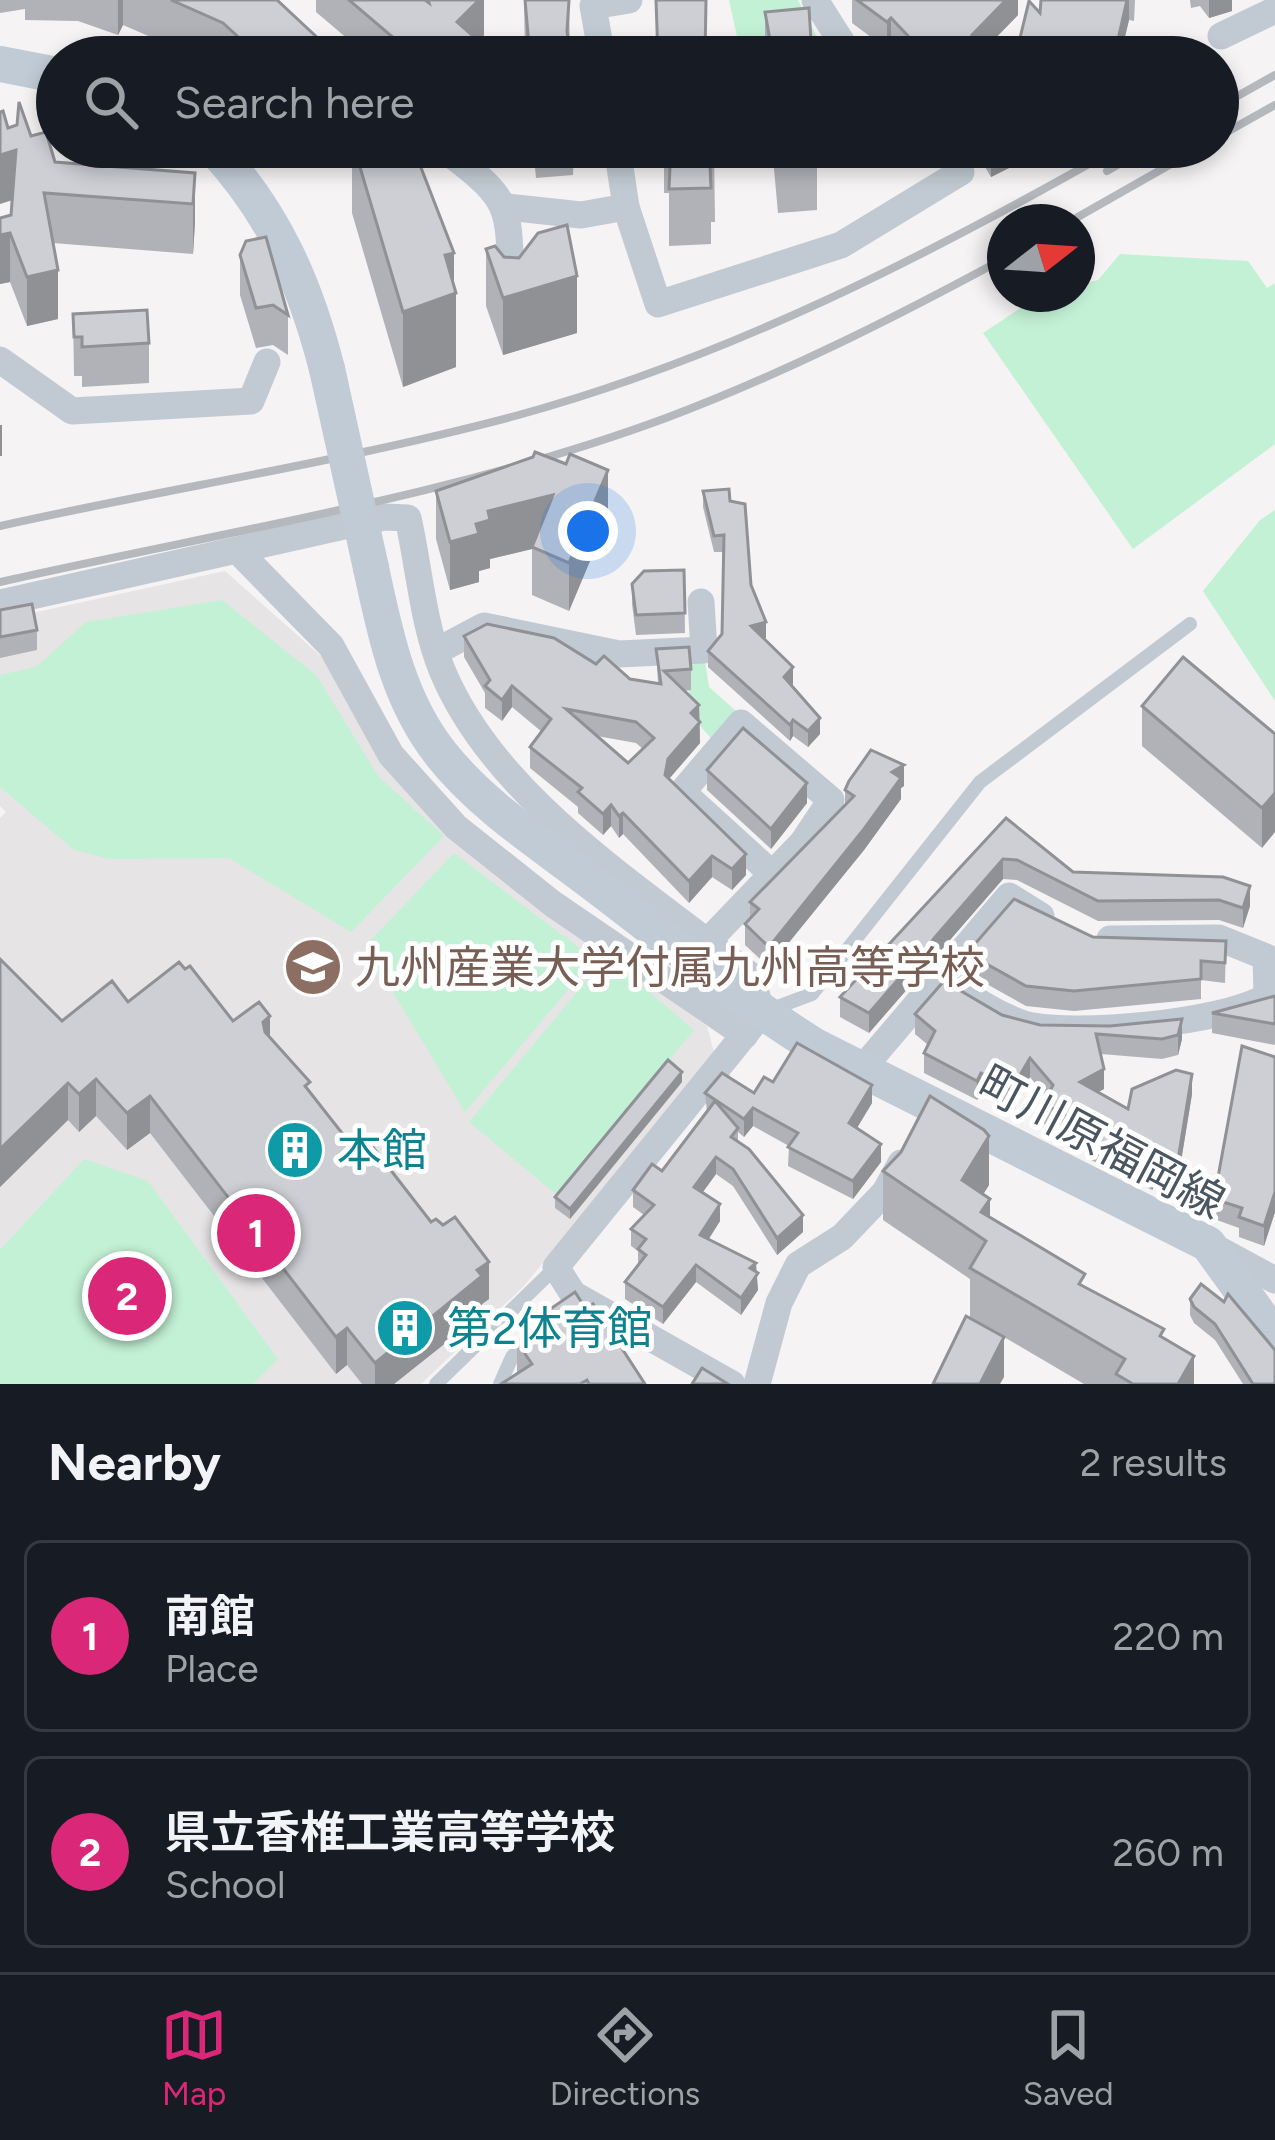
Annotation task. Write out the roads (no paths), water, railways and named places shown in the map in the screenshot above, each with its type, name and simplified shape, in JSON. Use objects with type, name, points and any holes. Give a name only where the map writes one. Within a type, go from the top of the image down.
[{"type":"main road","points":[[0,64],[36,71]]},
{"type":"main road","name":"町川原福岡線","points":[[232,168],[280,236],[307,293],[390,655],[406,696],[440,753],[491,805],[753,1024],[861,1070],[922,1124],[1070,1170],[1208,1244],[1275,1337]]},
{"type":"street","points":[[598,36],[593,6],[629,0]]},
{"type":"street","points":[[815,0],[838,36]]},
{"type":"street","points":[[1221,36],[1275,10]]},
{"type":"street","points":[[469,168],[507,207],[512,298],[521,286]]},
{"type":"street","points":[[620,168],[626,207],[658,304],[841,245],[961,172],[958,168]]},
{"type":"street","points":[[507,207],[563,215],[626,207]]},
{"type":"street","points":[[0,334],[9,365],[72,411],[251,401],[266,362]]},
{"type":"street","points":[[0,603],[384,517],[408,518],[437,651],[467,720],[493,759],[529,796],[751,976],[753,1024],[556,1268],[569,1304],[733,1384]]},
{"type":"street","points":[[238,551],[332,646],[391,755],[456,827],[554,904],[753,1024]]},
{"type":"street","points":[[437,651],[484,626],[619,655],[704,650],[701,602]]},
{"type":"street","points":[[708,941],[803,842],[831,800],[741,724],[682,792],[770,872]]},
{"type":"street","points":[[861,1070],[940,977],[1009,896],[1094,939],[1219,938],[1266,957],[1267,996],[1251,1007],[1169,1026],[1026,1025],[983,1006],[940,977]]},
{"type":"street","points":[[757,1384],[779,1304],[798,1265],[842,1237],[885,1192],[922,1124]]},
{"type":"street","points":[[1208,1244],[1273,1272]]},
{"type":"lane","points":[[753,1024],[812,994],[980,782],[1190,624]]},
{"type":"lane","points":[[436,1384],[556,1268]]},
{"type":"lane","points":[[500,1384],[512,1357],[548,1326]]},
{"type":"railway","points":[[1239,95],[1275,75]]},
{"type":"railway","points":[[1239,125],[1275,105]]},
{"type":"railway","points":[[0,526],[387,447],[594,392],[825,301],[1081,168]]},
{"type":"railway","points":[[1107,171],[1112,168]]},
{"type":"railway","points":[[1095,207],[1164,168]]},
{"type":"railway","points":[[0,582],[336,511],[585,446],[796,364],[987,267]]},
{"type":"place","name":"九州産業大学付属九州高等学校","points":[[313,967]]},
{"type":"place","name":"本館","points":[[295,1150]]},
{"type":"place","name":"南館","points":[[256,1233]]},
{"type":"place","name":"県立香椎工業高等学校","points":[[127,1296]]},
{"type":"place","name":"第2体育館","points":[[405,1328]]}]
